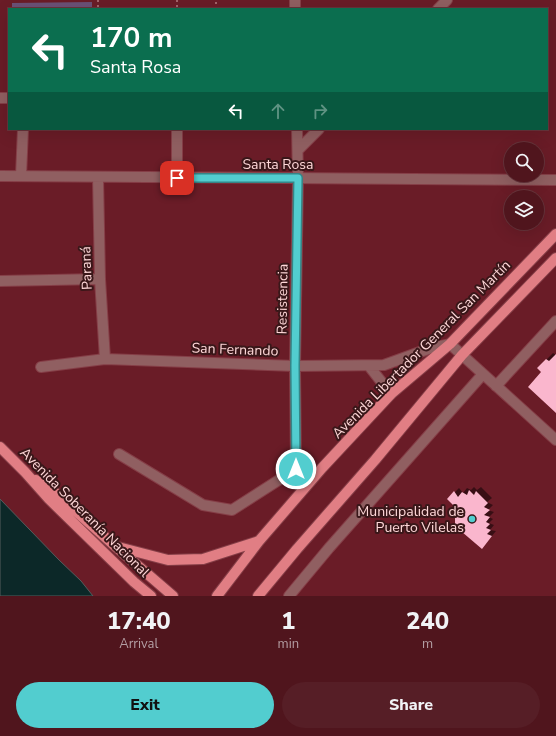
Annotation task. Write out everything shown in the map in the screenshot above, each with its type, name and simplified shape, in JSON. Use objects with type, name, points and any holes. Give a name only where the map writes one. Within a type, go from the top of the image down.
[{"type":"main road","name":"Avenida Libertador General San Martín","points":[[217,596],[259,541],[322,468],[391,394],[450,344],[556,234]]},
{"type":"main road","points":[[258,596],[375,460],[462,355],[556,258]]},
{"type":"main road","name":"Avenida Soberanía Nacional","points":[[0,447],[49,499],[134,582],[151,596]]},
{"type":"main road","name":"Avenida Soberanía Nacional","points":[[25,472],[53,491],[173,596]]},
{"type":"main road","points":[[115,546],[168,560],[203,559],[259,541]]},
{"type":"main road","points":[[134,582],[139,596]]},
{"type":"street","points":[[439,8],[447,0]]},
{"type":"street","points":[[21,176],[23,130]]},
{"type":"street","points":[[177,130],[177,178]]},
{"type":"street","name":"Resistencia","points":[[119,454],[203,505],[232,510],[296,469],[295,366],[298,178],[297,130]]},
{"type":"street","points":[[298,150],[318,130]]},
{"type":"street","name":"Santa Rosa","points":[[0,176],[556,180]]},
{"type":"street","name":"Paraná","points":[[98,177],[100,279],[105,359]]},
{"type":"street","points":[[0,281],[100,279]]},
{"type":"street","points":[[496,386],[556,321]]},
{"type":"street","points":[[450,344],[556,440]]},
{"type":"street","name":"San Fernando","points":[[41,367],[105,359],[295,366],[368,366],[384,365],[431,348],[450,344]]},
{"type":"street","points":[[368,366],[391,394]]},
{"type":"street","points":[[290,596],[329,548],[483,374]]},
{"type":"shaded area","points":[[92,2],[92,8],[12,8],[12,3]]},
{"type":"water","points":[[0,499],[81,581],[93,596],[0,596]]},
{"type":"building","points":[[556,354],[556,413],[528,387],[541,372],[537,368],[546,359],[549,361]]},
{"type":"building","name":"Municipalidad de Puerto Vilelas","points":[[469,490],[474,495],[476,491],[488,503],[484,507],[490,510],[484,515],[490,517],[486,522],[490,524],[486,528],[491,530],[487,534],[492,536],[482,549],[455,526],[455,507],[447,499],[454,491],[458,497],[462,492],[467,495]]},
{"type":"place","name":"Municipalidad de Puerto Vilelas","points":[[472,519]]},
{"type":"route","points":[[177,178],[298,178],[295,366],[296,469]]}]
